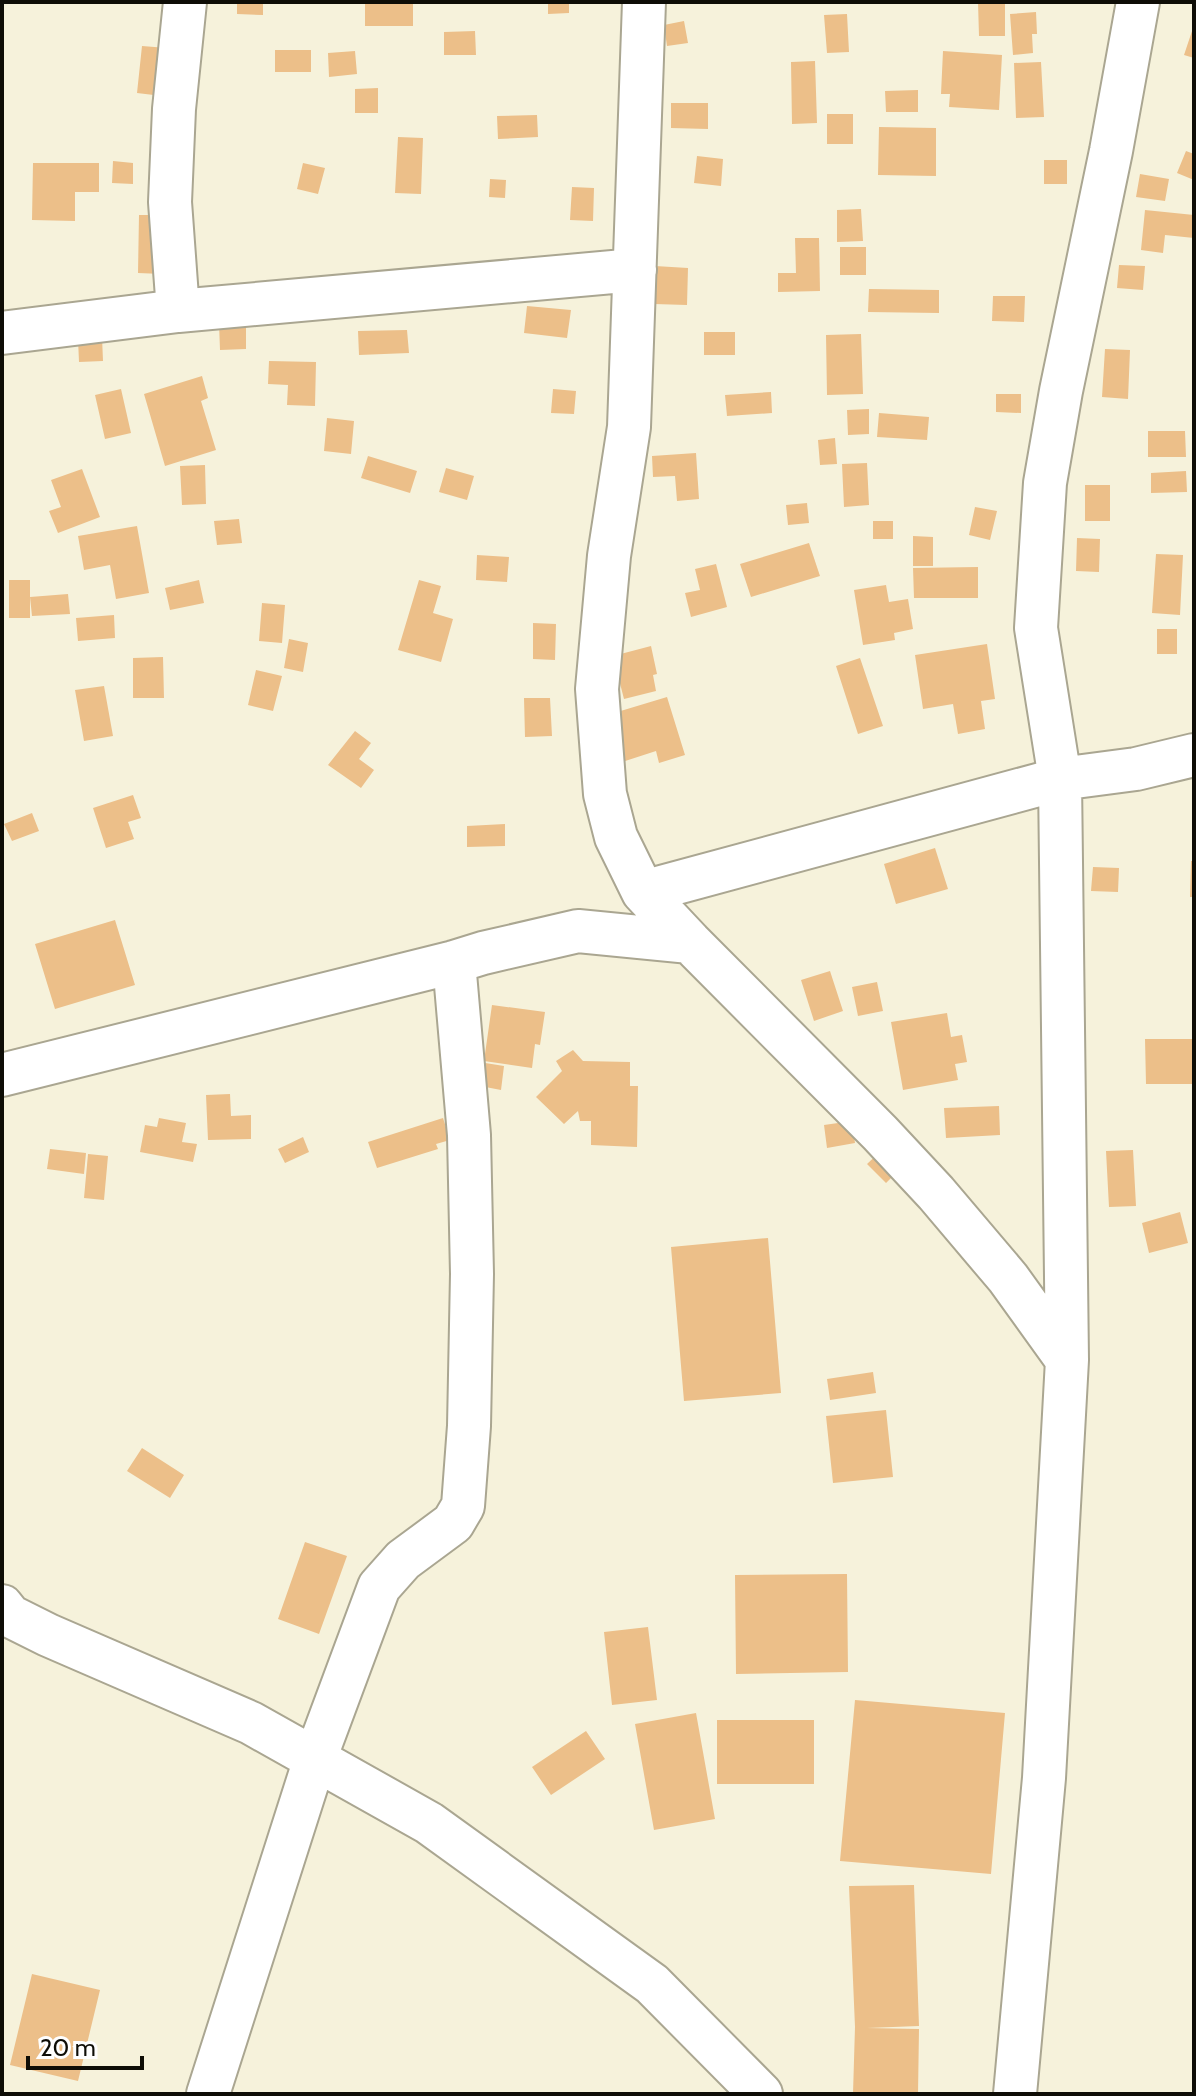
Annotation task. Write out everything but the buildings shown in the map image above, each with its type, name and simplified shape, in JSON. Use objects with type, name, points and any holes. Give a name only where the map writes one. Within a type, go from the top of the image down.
[{"type":"street","points":[[178,311],[170,202],[174,109],[185,2]]},
{"type":"street","points":[[1015,2094],[1044,1778],[1067,1360],[1060,779],[1036,628],[1045,483],[1138,2]]},
{"type":"street","points":[[651,3],[629,427],[609,556],[597,689],[605,794],[616,837],[643,892],[936,1193],[1008,1278],[1067,1360]]},
{"type":"street","points":[[2,333],[178,311],[635,270]]},
{"type":"street","points":[[643,892],[1060,779],[1136,769],[1194,755]]},
{"type":"street","points":[[2,1075],[578,931],[690,942]]},
{"type":"street","points":[[208,2094],[315,1759],[379,1587],[403,1560],[453,1523],[463,1506],[469,1426],[469,1135],[454,962]]},
{"type":"street","points":[[2,1606],[10,1616],[48,1635],[251,1723],[429,1823],[652,1984],[761,2094]]}]
